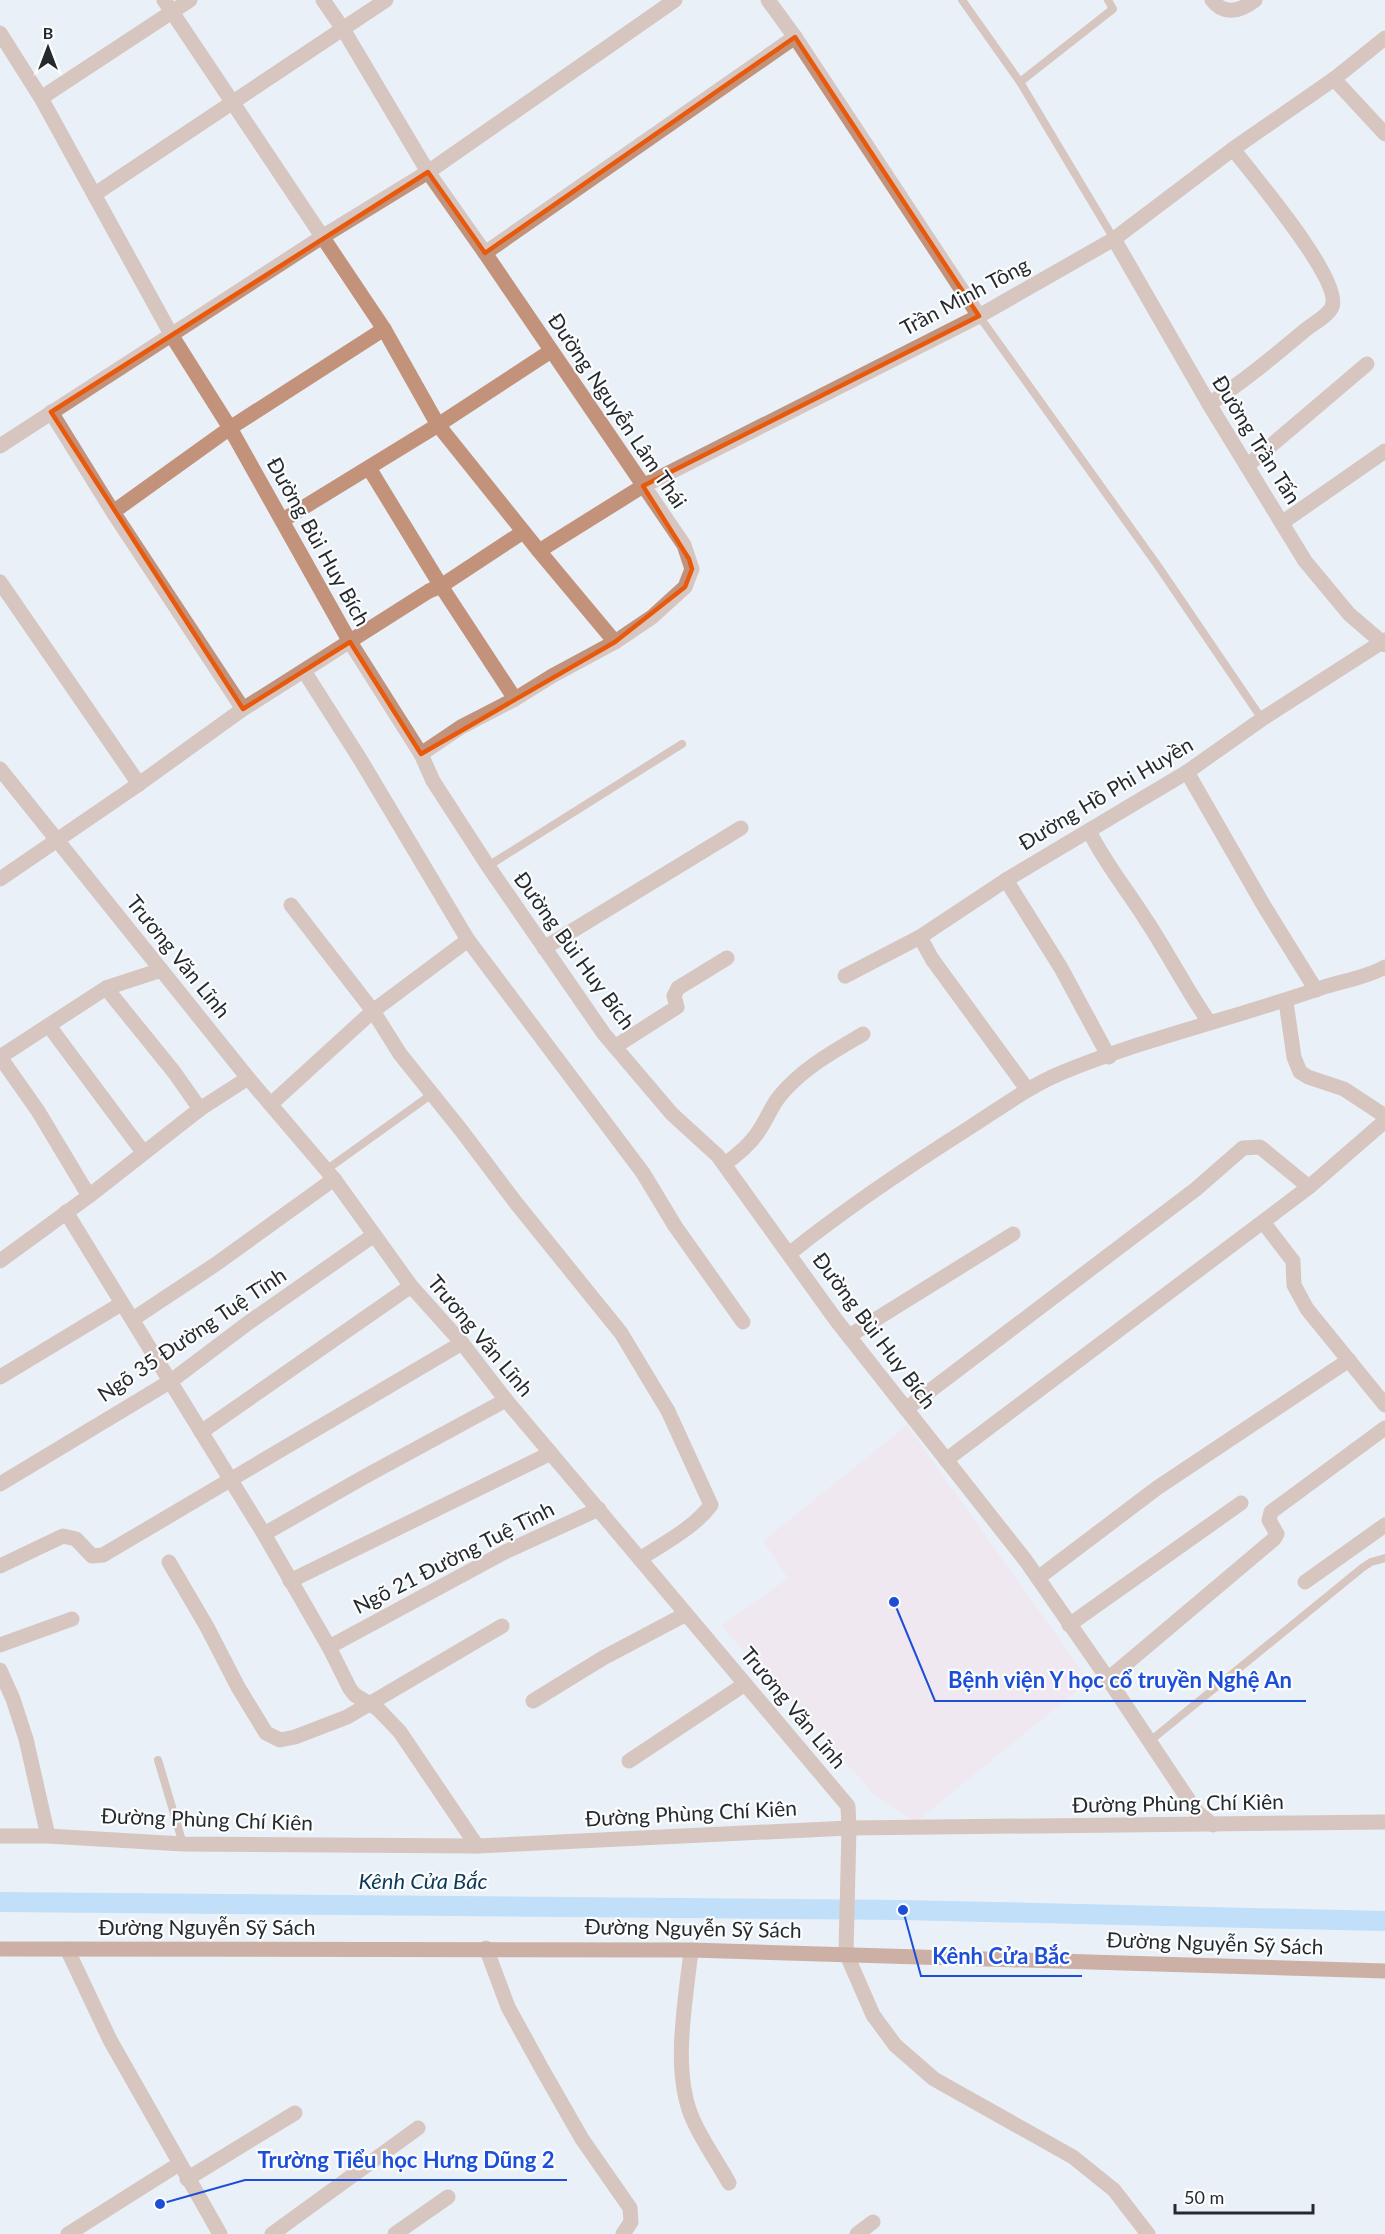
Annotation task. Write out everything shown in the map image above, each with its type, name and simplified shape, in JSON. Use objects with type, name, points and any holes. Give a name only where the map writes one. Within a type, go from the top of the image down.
[{"type":"main road","name":"Đường Nguyễn Sỹ Sách","points":[[0,1949],[691,1950],[846,1947],[1385,1971]]},
{"type":"street","points":[[41,98],[169,7],[190,0]]},
{"type":"street","name":"Đường Nguyễn Lâm Thái","points":[[323,0],[343,29],[428,172],[684,545],[692,569],[685,587],[652,616],[615,642],[461,727],[421,754]]},
{"type":"street","points":[[94,195],[386,0]]},
{"type":"street","points":[[0,446],[322,237],[428,172],[675,0]]},
{"type":"street","points":[[768,0],[795,37],[979,316]]},
{"type":"street","points":[[1212,0],[1219,8],[1229,11],[1244,8],[1255,0]]},
{"type":"street","points":[[169,7],[384,329],[438,425],[539,552],[615,642]]},
{"type":"street","name":"Đường Bùi Huy Bích","points":[[0,33],[41,98],[172,336],[230,428],[350,642],[421,754],[433,781],[488,866],[604,1034],[667,1107],[725,1164],[849,1336],[1038,1578],[1196,1810],[1213,1825]]},
{"type":"street","points":[[485,252],[795,37]]},
{"type":"street","name":"Trần Minh Tông","points":[[539,552],[642,486],[979,316],[1114,239],[1233,149],[1334,79],[1385,38]]},
{"type":"street","points":[[1334,79],[1385,134]]},
{"type":"street","points":[[1209,404],[1236,387],[1278,354],[1329,311],[1333,300],[1329,282],[1318,260],[1233,149]]},
{"type":"street","name":"Đường Trần Tấn","points":[[1114,239],[1209,404],[1305,561],[1326,589],[1361,626],[1384,642]]},
{"type":"street","points":[[112,512],[230,428],[384,329]]},
{"type":"street","points":[[283,520],[438,425],[551,351]]},
{"type":"street","points":[[1247,466],[1367,364]]},
{"type":"street","points":[[51,412],[112,512],[243,709]]},
{"type":"street","points":[[1283,522],[1385,451]]},
{"type":"street","points":[[369,468],[441,586],[515,699]]},
{"type":"street","points":[[0,879],[139,784],[243,709],[429,591],[441,586],[523,532]]},
{"type":"street","points":[[0,582],[139,784]]},
{"type":"street","name":"Đường Hồ Phi Huyền","points":[[845,976],[920,937],[1006,880],[1187,772],[1262,719],[1384,642]]},
{"type":"street","points":[[304,671],[366,769],[468,940],[643,1173],[675,1226],[743,1322]]},
{"type":"street","name":"Trương Văn Lĩnh","points":[[0,769],[248,1078],[330,1175],[411,1286],[462,1343],[550,1453],[848,1806],[846,1947]]},
{"type":"street","points":[[1187,772],[1264,906],[1316,990]]},
{"type":"street","points":[[544,948],[741,828]]},
{"type":"street","points":[[1089,831],[1100,852],[1147,921],[1209,1022]]},
{"type":"street","points":[[1006,880],[1061,968],[1109,1057]]},
{"type":"street","points":[[291,904],[373,1011],[400,1054],[621,1333],[668,1411],[711,1505],[705,1514],[640,1559]]},
{"type":"street","points":[[920,937],[932,959],[1027,1089]]},
{"type":"street","points":[[271,1104],[373,1011],[468,940]]},
{"type":"street","points":[[616,1046],[677,1006],[674,996],[678,988],[727,958]]},
{"type":"street","points":[[789,1254],[839,1216],[1027,1089],[1063,1072],[1209,1022],[1286,1002],[1385,967]]},
{"type":"street","points":[[89,1196],[38,1111],[0,1057],[106,988],[161,970]]},
{"type":"street","points":[[106,988],[174,1072],[200,1109]]},
{"type":"street","points":[[1286,1002],[1294,1057],[1300,1072],[1344,1089],[1385,1116]]},
{"type":"street","points":[[48,1026],[143,1152]]},
{"type":"street","points":[[725,1164],[745,1149],[777,1099],[791,1083],[811,1066],[863,1034]]},
{"type":"street","points":[[0,1262],[200,1109],[248,1078]]},
{"type":"street","points":[[946,1460],[1309,1187],[1385,1121]]},
{"type":"street","points":[[906,1409],[1196,1188],[1243,1148],[1260,1147],[1309,1187]]},
{"type":"street","points":[[133,1319],[216,1264],[330,1175]]},
{"type":"street","points":[[66,1212],[232,1480],[329,1647],[350,1689],[390,1720],[400,1732],[477,1846]]},
{"type":"street","points":[[1263,1222],[1293,1261],[1294,1285],[1297,1294],[1385,1405]]},
{"type":"street","points":[[849,1336],[1013,1234]]},
{"type":"street","name":"Ngõ 35 Đường Tuệ Tĩnh","points":[[0,1484],[171,1381],[248,1323],[374,1235]]},
{"type":"street","points":[[201,1432],[411,1286]]},
{"type":"street","points":[[0,1377],[121,1304]]},
{"type":"street","points":[[0,1566],[63,1536],[76,1539],[92,1557],[103,1555],[462,1343]]},
{"type":"street","points":[[1038,1578],[1157,1488],[1349,1360]]},
{"type":"street","points":[[264,1534],[506,1400]]},
{"type":"street","points":[[1108,1679],[1274,1539],[1277,1534],[1269,1520],[1271,1512],[1385,1428]]},
{"type":"street","points":[[290,1581],[550,1453]]},
{"type":"street","points":[[1070,1625],[1241,1503]]},
{"type":"street","name":"Ngõ 21 Đường Tuệ Tĩnh","points":[[329,1647],[505,1552],[599,1509]]},
{"type":"street","points":[[1305,1582],[1385,1525]]},
{"type":"street","points":[[169,1562],[266,1733],[280,1740],[295,1737],[347,1717],[502,1626]]},
{"type":"street","points":[[533,1701],[603,1658],[686,1614]]},
{"type":"street","points":[[0,1645],[72,1619]]},
{"type":"street","points":[[0,1670],[13,1699],[26,1739],[48,1836]]},
{"type":"street","points":[[629,1761],[745,1684]]},
{"type":"street","name":"Đường Phùng Chí Kiên","points":[[0,1836],[48,1836],[183,1844],[477,1846],[849,1828],[1385,1822]]},
{"type":"street","points":[[846,1947],[873,2015],[895,2045],[934,2079],[1073,2157],[1114,2190],[1148,2234]]},
{"type":"street","points":[[486,1948],[508,2007],[542,2069],[582,2139],[630,2208],[631,2222],[623,2234]]},
{"type":"street","points":[[68,1949],[110,2040],[220,2234]]},
{"type":"street","points":[[691,1950],[681,2047],[687,2103],[699,2131],[729,2183]]},
{"type":"street","points":[[187,2179],[295,2113]]},
{"type":"street","points":[[272,2234],[418,2128]]},
{"type":"street","points":[[68,2234],[179,2164]]},
{"type":"street","points":[[395,2234],[447,2197]]},
{"type":"street","points":[[857,2234],[873,2222]]},
{"type":"lane","points":[[962,0],[1020,82],[1114,239]]},
{"type":"lane","points":[[1020,82],[1113,9],[1108,0]]},
{"type":"lane","points":[[979,316],[1158,566],[1262,719]]},
{"type":"lane","points":[[488,866],[682,744]]},
{"type":"lane","points":[[330,1175],[432,1094]]},
{"type":"lane","points":[[1150,1741],[1362,1568],[1371,1562],[1385,1558]]},
{"type":"lane","points":[[158,1761],[183,1844]]},
{"type":"highlighted area","points":[[795,37],[979,316],[643,486],[689,559],[692,569],[685,587],[615,642],[421,754],[350,642],[243,709],[51,412],[428,172],[485,253]]},
{"type":"shaded area","points":[[907,1425],[1089,1681],[915,1823],[875,1795],[721,1626],[788,1578],[763,1541]]},
{"type":"waterway","name":"Kênh Cửa Bắc","points":[[0,1902],[903,1910],[1385,1921]]},
{"type":"place","name":"Bệnh viện Y học cổ truyền Nghệ An","points":[[894,1602]]},
{"type":"place","name":"Kênh Cửa Bắc","points":[[903,1910]]},
{"type":"place","name":"Trường Tiểu học Hưng Dũng 2","points":[[160,2204]]}]
